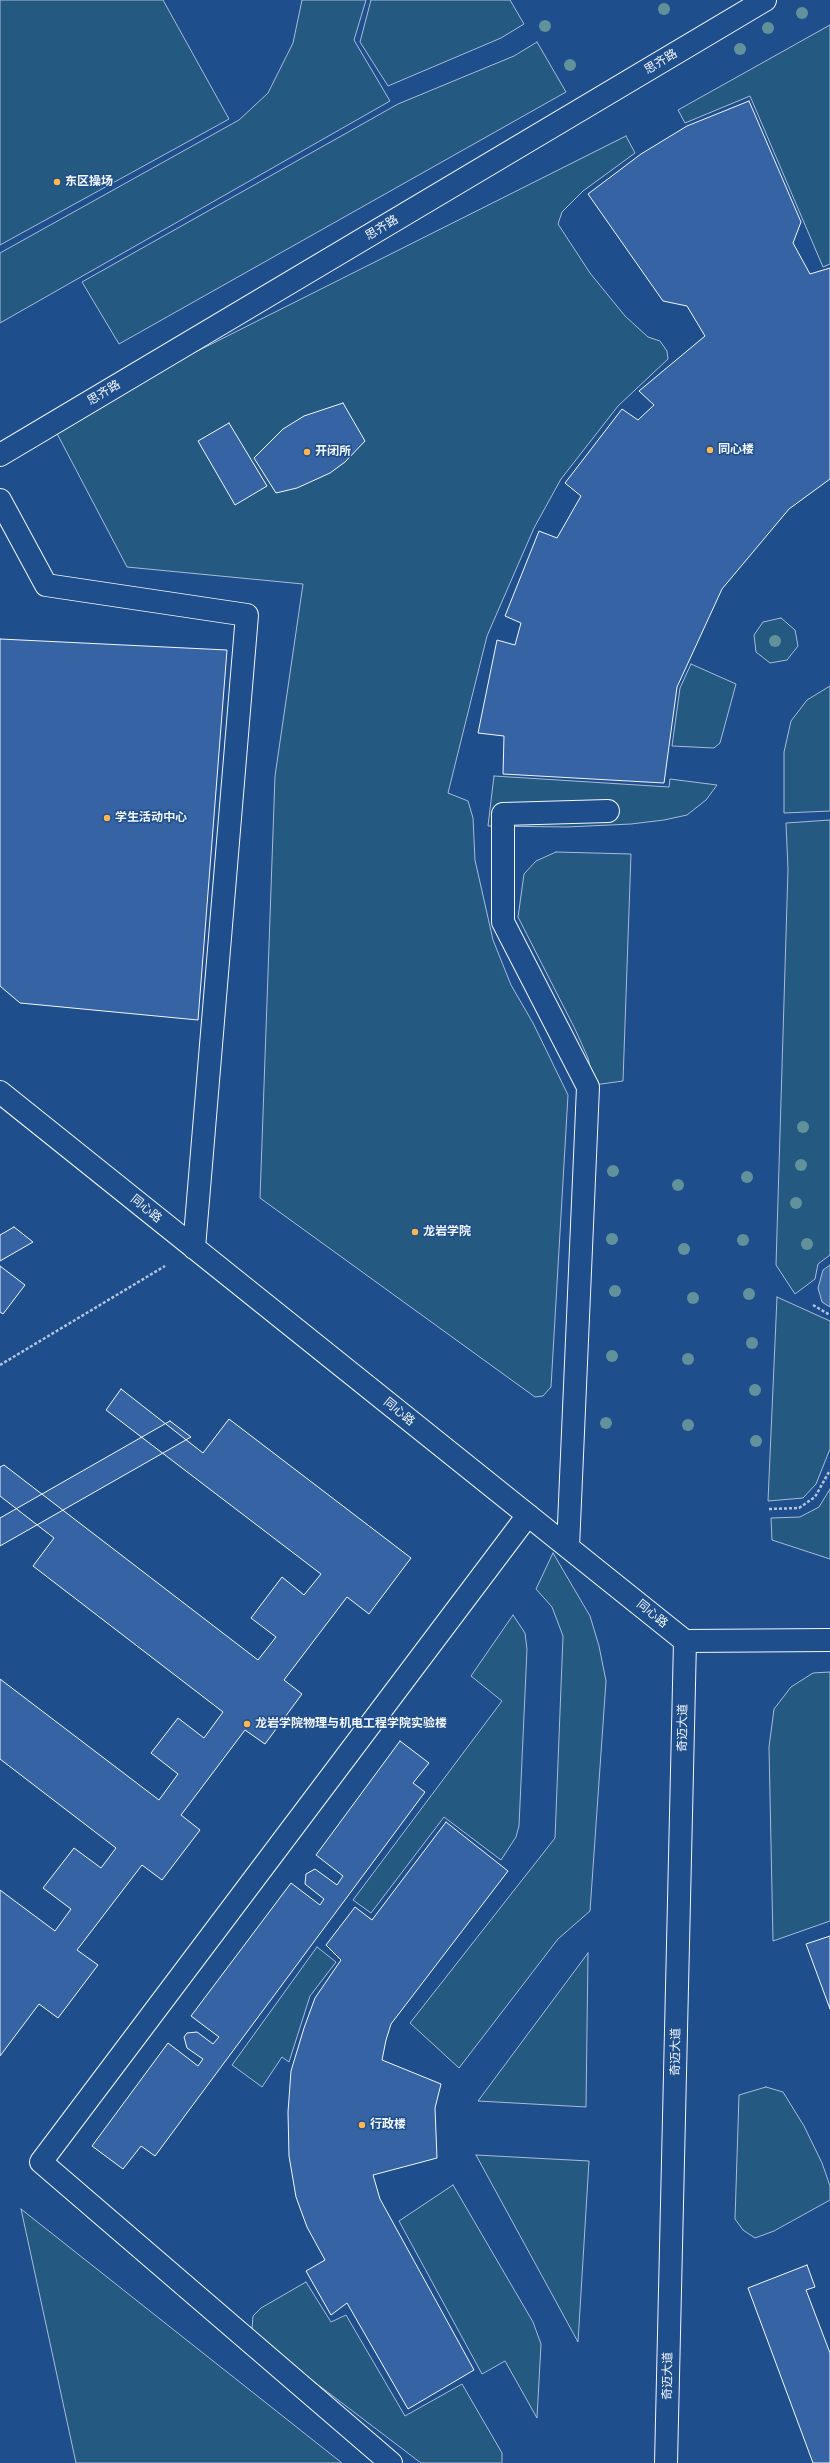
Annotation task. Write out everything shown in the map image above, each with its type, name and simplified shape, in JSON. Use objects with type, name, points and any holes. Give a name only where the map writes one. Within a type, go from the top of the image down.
[{"type":"street","name":"思齐路","points":[[0,455],[765,0]]},
{"type":"street","points":[[0,500],[46,585],[247,615],[194,1248]]},
{"type":"street","points":[[568,1547],[588,1087],[503,922],[503,814],[608,811]]},
{"type":"street","name":"同心路","points":[[0,1092],[685,1641]]},
{"type":"street","points":[[391,2463],[41,2162],[528,1516]]},
{"type":"street","points":[[685,1641],[830,1640]]},
{"type":"street","name":"奇迈大道","points":[[666,2463],[685,1641]]},
{"type":"path","points":[[0,1365],[194,1248]]},
{"type":"path","points":[[813,1305],[830,1314]]},
{"type":"path","points":[[769,1509],[799,1508],[815,1497],[830,1470]]},
{"type":"shaded area","name":"东区操场","points":[[0,0],[163,0],[229,119],[0,245]]},
{"type":"shaded area","points":[[302,0],[366,0],[354,40],[390,101],[0,323],[0,253],[239,120],[268,93],[293,43]]},
{"type":"shaded area","points":[[371,0],[510,0],[524,24],[501,38],[388,86],[360,42]]},
{"type":"shaded area","points":[[830,25],[830,264],[823,267],[750,96],[685,123],[678,110]]},
{"type":"shaded area","points":[[537,42],[566,92],[119,344],[82,282],[398,104],[514,56]]},
{"type":"shaded area","points":[[626,136],[635,153],[583,191],[562,212],[558,224],[590,273],[625,316],[648,337],[660,341],[667,351],[668,359],[618,406],[561,479],[534,528],[487,636],[448,793],[468,801],[473,818],[475,860],[493,940],[511,985],[533,1023],[568,1095],[551,1387],[543,1396],[535,1397],[260,1198],[275,776],[303,584],[127,567],[52,424]]},
{"type":"shaded area","points":[[781,618],[795,630],[798,646],[787,660],[770,663],[756,652],[754,635],[763,622]]},
{"type":"shaded area","points":[[691,664],[736,684],[720,743],[714,748],[672,746],[680,688]]},
{"type":"shaded area","points":[[830,686],[830,811],[784,813],[784,752],[791,721],[807,700]]},
{"type":"shaded area","points":[[494,776],[669,787],[670,779],[717,785],[706,800],[687,815],[664,820],[631,824],[567,827],[488,826]]},
{"type":"shaded area","points":[[830,820],[830,1255],[818,1264],[815,1279],[795,1294],[776,1265],[788,869],[786,823]]},
{"type":"shaded area","points":[[556,852],[631,854],[623,1081],[594,1085],[588,1058],[575,1029],[518,917],[524,874],[536,861]]},
{"type":"shaded area","points":[[830,1265],[830,1307],[822,1302],[818,1288],[823,1270]]},
{"type":"shaded area","points":[[777,1297],[830,1321],[830,1449],[816,1484],[803,1498],[768,1501]]},
{"type":"shaded area","points":[[830,1489],[830,1559],[772,1540],[771,1518],[800,1517],[819,1507]]},
{"type":"shaded area","points":[[553,1553],[590,1616],[599,1646],[606,1681],[590,1911],[558,1939],[459,2068],[410,2023],[555,1838],[563,1636],[552,1607],[536,1589]]},
{"type":"shaded area","points":[[513,1615],[525,1633],[527,1649],[519,1826],[516,1837],[501,1860],[444,1817],[371,1913],[353,1900],[502,1701],[471,1676]]},
{"type":"shaded area","points":[[830,1672],[830,1921],[773,1941],[769,1747],[774,1709],[791,1687],[813,1673]]},
{"type":"shaded area","points":[[317,1947],[336,1962],[310,1996],[289,2062],[282,2057],[262,2087],[232,2065]]},
{"type":"shaded area","points":[[588,1953],[586,2107],[478,2101]]},
{"type":"shaded area","points":[[766,2087],[783,2092],[804,2126],[822,2163],[830,2186],[830,2200],[774,2231],[755,2238],[743,2230],[735,2219],[739,2095]]},
{"type":"shaded area","points":[[476,2155],[589,2161],[578,2342]]},
{"type":"shaded area","points":[[453,2185],[533,2322],[541,2344],[537,2418],[505,2361],[482,2374],[399,2221]]},
{"type":"shaded area","points":[[21,2209],[342,2463],[76,2463]]},
{"type":"shaded area","points":[[306,2282],[331,2322],[346,2315],[405,2416],[462,2384],[502,2453],[502,2463],[421,2463],[259,2340],[252,2329],[253,2316],[261,2308]]},
{"type":"building","name":"同心楼","points":[[749,101],[801,222],[793,243],[810,274],[830,268],[830,479],[789,509],[722,589],[677,687],[664,783],[503,774],[504,736],[478,733],[497,640],[515,645],[521,623],[505,616],[539,531],[557,538],[581,496],[565,483],[622,409],[638,420],[654,405],[639,391],[705,336],[687,306],[663,301],[588,194],[641,154],[687,126]]},
{"type":"building","name":"开闭所","points":[[343,403],[365,441],[345,462],[330,473],[297,488],[276,493],[254,458],[283,429],[304,416]]},
{"type":"building","points":[[229,423],[267,486],[235,505],[198,441]]},
{"type":"building","name":"学生活动中心","points":[[0,639],[227,650],[198,1020],[20,1003],[0,986]]},
{"type":"building","points":[[14,1227],[33,1242],[0,1261],[0,1235]]},
{"type":"building","points":[[0,1266],[25,1285],[3,1314],[0,1312]]},
{"type":"building","name":"龙岩学院物理与机电工程学院实验楼","points":[[121,1389],[203,1453],[229,1419],[411,1558],[369,1614],[347,1597],[284,1680],[302,1694],[265,1744],[245,1730],[181,1815],[200,1830],[162,1880],[142,1865],[77,1950],[98,1965],[58,2018],[39,2004],[0,2056],[0,1890],[55,1931],[71,1909],[43,1888],[74,1848],[101,1868],[116,1848],[0,1759],[0,1679],[159,1800],[178,1774],[151,1753],[178,1718],[204,1738],[223,1712],[33,1566],[54,1538],[0,1496],[0,1467],[4,1465],[258,1660],[276,1637],[251,1618],[282,1577],[304,1595],[321,1574],[106,1410]]},
{"type":"building","points":[[170,1421],[191,1437],[0,1546],[0,1518]]},
{"type":"building","points":[[400,1741],[429,1763],[413,1783],[425,1792],[155,2156],[141,2146],[123,2169],[92,2146],[168,2043],[198,2066],[203,2059],[187,2048],[184,2037],[187,2033],[197,2032],[213,2044],[219,2037],[191,2016],[291,1883],[320,1905],[324,1899],[305,1884],[306,1874],[315,1869],[337,1885],[343,1876],[316,1855]]},
{"type":"building","name":"行政楼","points":[[446,1822],[508,1871],[391,2024],[382,2060],[441,2084],[435,2108],[437,2158],[373,2175],[380,2199],[474,2370],[408,2409],[347,2303],[331,2315],[306,2271],[325,2260],[307,2227],[296,2197],[289,2156],[288,2112],[291,2071],[304,2028],[315,1998],[341,1960],[326,1945],[355,1907],[372,1920]]},
{"type":"building","points":[[830,1936],[830,2009],[806,1944]]},
{"type":"building","points":[[807,2265],[815,2287],[806,2290],[830,2353],[830,2463],[813,2463],[748,2288]]},
{"type":"place","name":"东区操场","points":[[57,182]]},
{"type":"place","name":"同心楼","points":[[710,450]]},
{"type":"place","name":"开闭所","points":[[307,452]]},
{"type":"place","name":"学生活动中心","points":[[107,818]]},
{"type":"place","name":"龙岩学院","points":[[415,1232]]},
{"type":"place","name":"龙岩学院物理与机电工程学院实验楼","points":[[247,1724]]},
{"type":"place","name":"行政楼","points":[[362,2125]]}]
